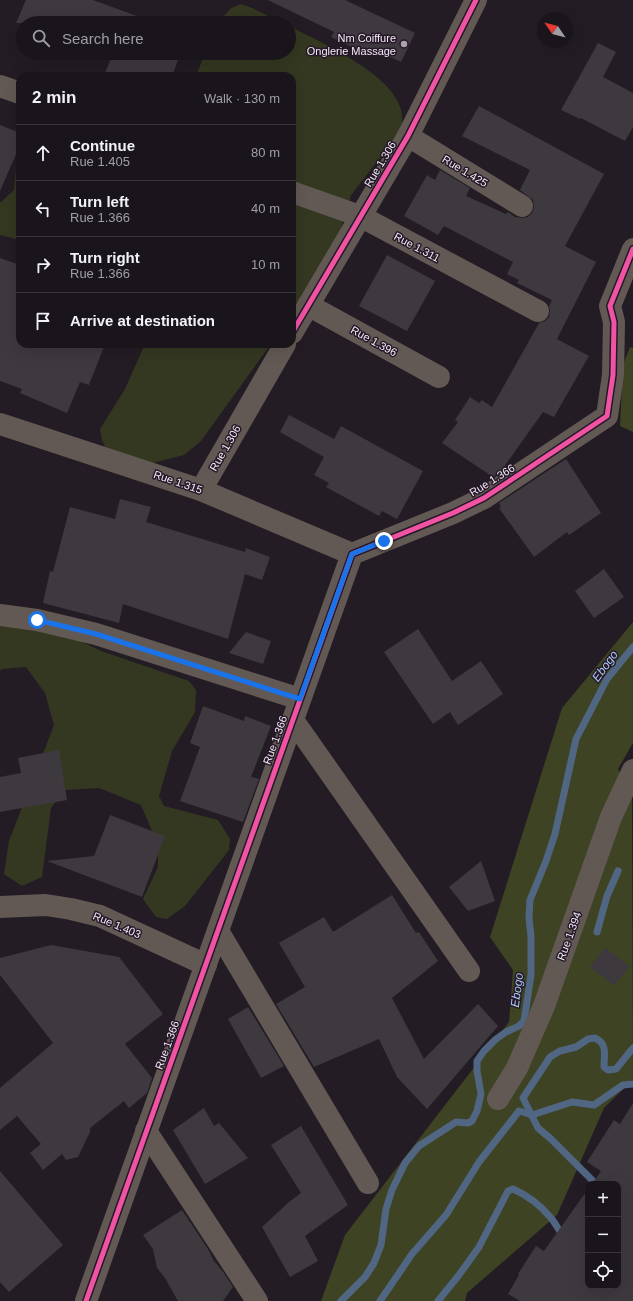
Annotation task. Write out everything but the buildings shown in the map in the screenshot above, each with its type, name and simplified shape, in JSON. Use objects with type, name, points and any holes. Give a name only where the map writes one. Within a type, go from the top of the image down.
[{"type":"street","name":"Rue 1.306","points":[[296,326],[408,136],[476,0]]},
{"type":"street","points":[[0,86],[16,92]]},
{"type":"street","name":"Rue 1.425","points":[[408,136],[522,206]]},
{"type":"street","name":"Rue 1.311","points":[[296,193],[360,216],[538,311]]},
{"type":"street","name":"Rue 1.366","points":[[86,1301],[352,554],[453,513],[484,498],[608,416],[613,375],[614,322],[610,306],[633,249]]},
{"type":"street","name":"Rue 1.396","points":[[308,305],[439,377]]},
{"type":"street","name":"Rue 1.306","points":[[201,490],[284,348]]},
{"type":"street","name":"Rue 1.315","points":[[0,424],[201,490],[352,554]]},
{"type":"street","points":[[0,615],[37,620],[96,634],[300,699]]},
{"type":"street","points":[[293,720],[469,972]]},
{"type":"street","name":"Rue 1.394","points":[[498,1099],[517,1068],[544,1006],[612,817],[633,770]]},
{"type":"street","name":"Rue 1.403","points":[[0,907],[46,905],[100,916],[206,964]]},
{"type":"street","points":[[218,931],[368,1183]]},
{"type":"street","points":[[146,1131],[257,1301]]},
{"type":"green space","points":[[241,4],[268,16],[224,16],[231,8]]},
{"type":"green space","points":[[296,30],[354,60],[370,72],[384,84],[395,97],[401,110],[401,131],[351,195],[336,246],[296,309],[296,72],[198,72],[202,60],[296,60]]},
{"type":"green space","points":[[16,169],[16,239],[0,235],[0,203],[14,190]]},
{"type":"green space","points":[[630,347],[633,348],[633,432],[620,426],[623,365]]},
{"type":"green space","points":[[143,348],[268,348],[201,441],[184,455],[149,464],[107,451],[102,440],[100,429],[125,389]]},
{"type":"green space","points":[[37,620],[101,651],[189,681],[196,690],[195,712],[172,751],[159,796],[164,806],[218,820],[230,839],[229,850],[185,906],[167,919],[156,917],[143,899],[158,867],[158,845],[141,805],[99,788],[64,790],[51,808],[42,877],[22,886],[4,874],[9,841],[54,725],[45,693],[26,667],[2,669],[0,671],[0,622]]},
{"type":"green space","points":[[633,622],[633,743],[618,769],[632,796],[633,1079],[604,1108],[557,1215],[467,1293],[465,1301],[321,1301],[345,1235],[509,1022],[513,970],[490,937],[562,708]]},
{"type":"waterway","name":"Ebogo","points":[[341,1301],[365,1277],[374,1263],[381,1245],[386,1209],[392,1190],[405,1163],[419,1146],[456,1122],[468,1123],[472,1121],[477,1111],[481,1094],[477,1071],[477,1061],[484,1051],[496,1039],[519,1026],[524,1021],[531,975],[531,936],[529,918],[530,900],[555,834],[576,739],[607,679],[633,647]]},
{"type":"waterway","points":[[597,932],[607,896],[618,871]]},
{"type":"waterway","points":[[593,1181],[538,1128],[523,1098],[550,1057],[560,1051],[576,1047],[588,1039],[595,1038],[599,1040],[604,1047],[604,1067],[608,1070],[616,1069],[633,1048]]},
{"type":"waterway","points":[[380,1301],[412,1254],[446,1215],[479,1162],[519,1111],[532,1115],[572,1102],[594,1105],[623,1085],[633,1084]]},
{"type":"waterway","points":[[438,1301],[479,1247],[508,1191],[513,1189],[538,1205],[551,1218],[564,1237]]},
{"type":"cycle path","points":[[296,326],[408,136],[476,0]]},
{"type":"cycle path","points":[[86,1301],[352,554],[453,513],[484,498],[607,416],[613,375],[614,322],[610,306],[633,249]]},
{"type":"place","name":"Nm Coiffure Onglerie Massage","points":[[404,44]]},
{"type":"route","points":[[37,620],[96,634],[300,699],[352,554],[384,541]]}]
